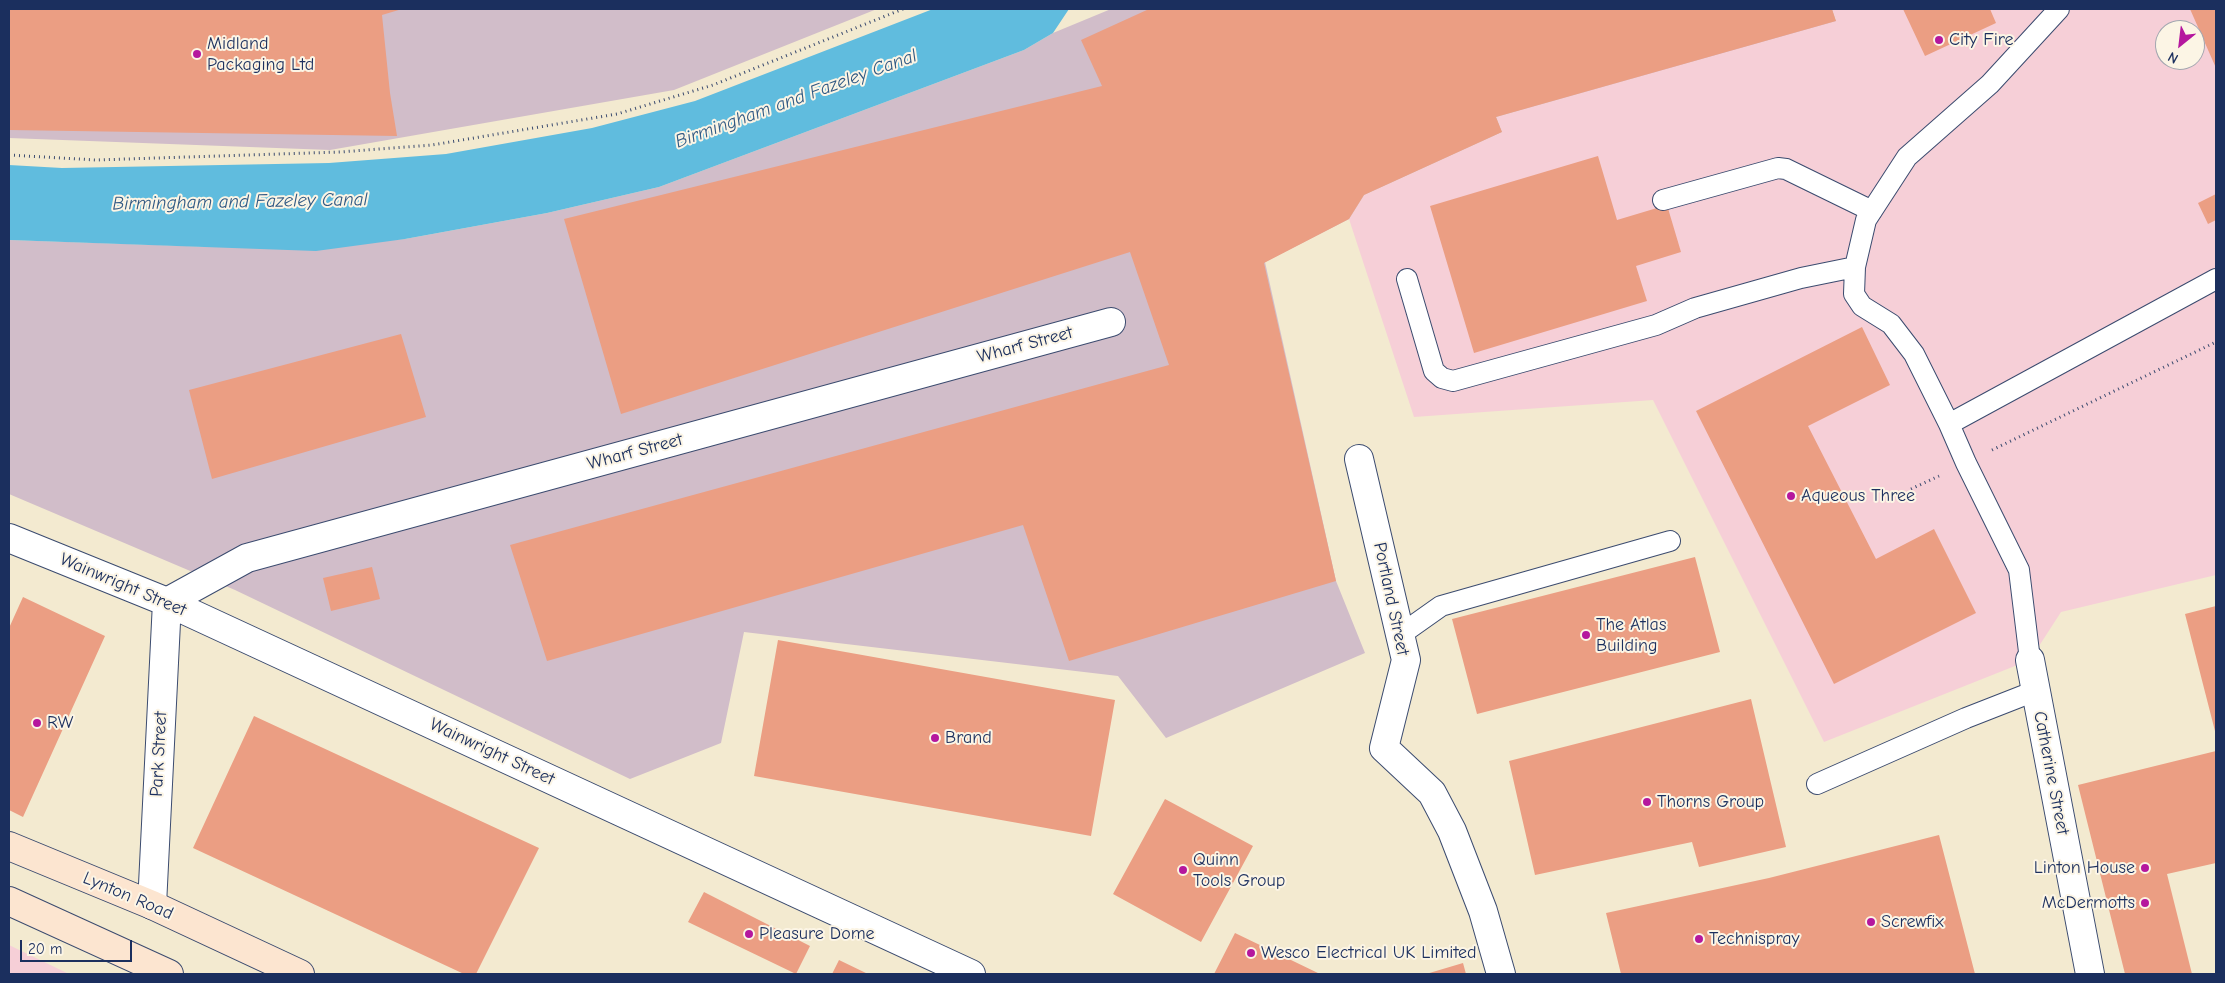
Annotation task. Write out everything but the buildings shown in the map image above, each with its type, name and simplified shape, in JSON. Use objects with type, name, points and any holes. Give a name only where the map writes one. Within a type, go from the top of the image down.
[{"type":"main road","name":"Lynton Road","points":[[9,846],[152,905],[300,974]]},
{"type":"main road","points":[[9,901],[169,974]]},
{"type":"street","name":"Wharf Street","points":[[166,602],[247,558],[1111,322]]},
{"type":"street","name":"Portland Street","points":[[1359,459],[1406,660],[1384,748],[1432,794],[1452,831],[1484,911],[1501,974]]},
{"type":"street","name":"Wainwright Street","points":[[9,538],[166,602],[972,974]]},
{"type":"street","name":"Park Street","points":[[152,905],[166,602]]},
{"type":"street","name":"Catherine Street","points":[[2030,660],[2090,974]]},
{"type":"lane","points":[[2030,660],[2019,570],[1914,354],[1892,324],[1862,306],[1854,294],[1855,267],[1866,220],[1907,157],[1990,84],[2059,9]]},
{"type":"lane","points":[[1663,200],[1778,168],[1786,169],[1872,211]]},
{"type":"lane","points":[[1407,279],[1434,371],[1442,378],[1453,381],[1656,325],[1694,308],[1801,278],[1855,267]]},
{"type":"lane","points":[[1949,424],[2216,279]]},
{"type":"lane","points":[[1400,635],[1441,606],[1670,541]]},
{"type":"lane","points":[[1817,784],[1966,718],[2035,691]]},
{"type":"path","points":[[9,155],[96,160],[340,152],[432,145],[617,114],[713,85],[903,9]]},
{"type":"path","points":[[1911,489],[2216,342]]},
{"type":"shaded area","points":[[9,9],[877,9],[674,90],[330,150],[9,138]]},
{"type":"shaded area","points":[[1111,9],[1832,9],[1836,21],[1496,117],[1502,132],[1364,195],[1349,219],[1265,262],[1336,581],[1365,653],[1166,738],[1118,676],[744,632],[721,743],[630,779],[235,590],[9,494],[9,240],[216,247],[405,239],[547,213],[659,187],[1024,50],[1053,33]]},
{"type":"shaded area","points":[[1832,9],[2216,9],[2216,575],[2061,612],[2030,660],[1824,742],[1653,400],[1414,417],[1349,219],[1364,195],[1502,132],[1496,117],[1836,20]]},
{"type":"shaded area","points":[[9,945],[69,974],[9,974]]},
{"type":"water","name":"Birmingham and Fazeley Canal","points":[[933,9],[1069,9],[1053,33],[1024,50],[659,187],[547,213],[405,239],[316,251],[9,240],[9,165],[62,168],[329,163],[446,154],[592,128],[695,101]]},
{"type":"place","name":"City Fire","points":[[1939,40]]},
{"type":"place","name":"Midland Packaging Ltd","points":[[197,54]]},
{"type":"place","name":"Aqueous Three","points":[[1791,496]]},
{"type":"place","name":"The Atlas Building","points":[[1586,635]]},
{"type":"place","name":"RW","points":[[37,723]]},
{"type":"place","name":"Brand","points":[[935,738]]},
{"type":"place","name":"Thorns Group","points":[[1647,802]]},
{"type":"place","name":"Linton House","points":[[2145,868]]},
{"type":"place","name":"Quinn Tools Group","points":[[1183,870]]},
{"type":"place","name":"McDermotts","points":[[2145,903]]},
{"type":"place","name":"Screwfix","points":[[1871,922]]},
{"type":"place","name":"Pleasure Dome","points":[[749,934]]},
{"type":"place","name":"Technispray","points":[[1699,939]]},
{"type":"place","name":"Wesco Electrical UK Limited","points":[[1251,953]]}]
